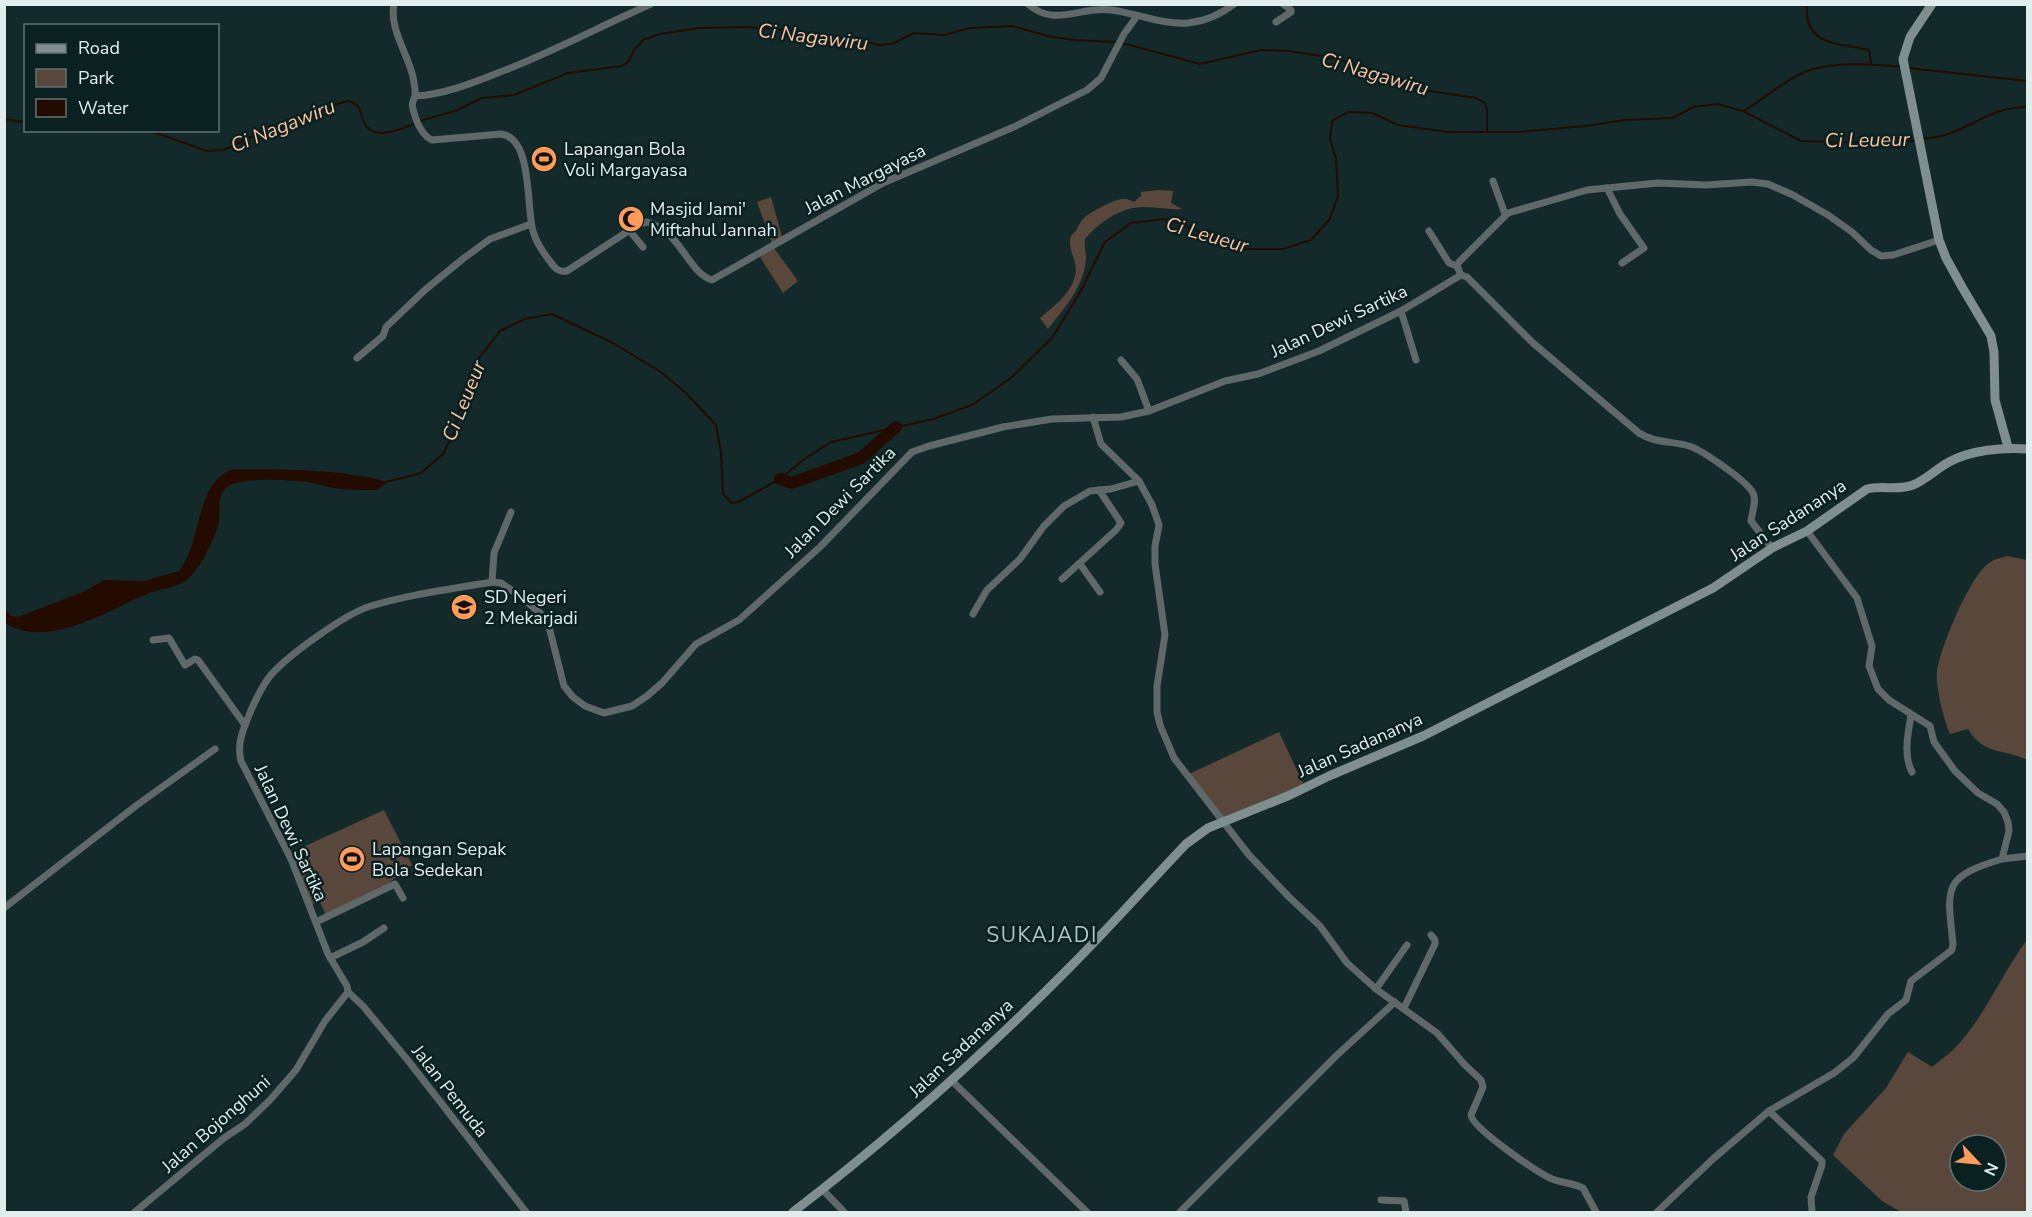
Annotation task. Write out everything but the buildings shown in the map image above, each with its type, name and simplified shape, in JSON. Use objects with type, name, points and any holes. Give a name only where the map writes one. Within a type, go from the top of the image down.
[{"type":"street","name":"Jalan Margayasa","points":[[394,4],[395,25],[410,64],[415,96],[412,105],[420,129],[426,137],[432,140],[501,134],[513,138],[520,149],[524,168],[531,224],[539,246],[555,268],[562,272],[639,224],[646,222],[667,232],[704,275],[715,280],[813,221],[883,183],[1016,126],[1087,90],[1101,78],[1124,34],[1137,16]]},
{"type":"street","points":[[415,96],[466,86],[533,59],[651,4]]},
{"type":"street","points":[[1028,4],[1043,15],[1063,16],[1107,9],[1185,23],[1215,17],[1234,4]]},
{"type":"street","points":[[1276,22],[1291,12],[1283,4]]},
{"type":"street","points":[[1932,4],[1910,38],[1903,55],[1906,82],[1939,240],[1946,258],[1991,336],[1994,352],[1995,400],[2008,447]]},
{"type":"street","points":[[1493,181],[1505,214]]},
{"type":"street","points":[[1457,266],[1505,214],[1587,190],[1658,183],[1706,185],[1752,182],[1768,184],[1828,215],[1852,232],[1876,254],[1893,255],[1939,240]]},
{"type":"street","points":[[1607,188],[1644,248],[1622,263]]},
{"type":"street","points":[[357,358],[383,336],[386,327],[426,289],[464,258],[490,239],[531,224]]},
{"type":"street","points":[[629,230],[643,246]]},
{"type":"street","points":[[1429,231],[1449,263],[1457,266],[1461,275],[1467,277],[1533,343],[1640,433],[1654,440],[1685,445],[1698,450],[1736,476],[1753,492],[1755,500],[1752,524],[1772,548]]},
{"type":"street","name":"Jalan Dewi Sartika","points":[[348,992],[347,986],[330,958],[284,844],[241,761],[240,750],[245,725],[260,691],[271,675],[307,645],[350,615],[369,606],[400,598],[492,582],[501,583],[547,619],[564,686],[568,692],[595,711],[604,713],[616,711],[632,706],[647,696],[662,683],[696,644],[739,620],[756,606],[820,547],[912,452],[1008,426],[1060,417],[1121,417],[1149,411],[1219,384],[1258,374],[1319,351],[1401,311],[1461,275]]},
{"type":"street","points":[[1401,311],[1416,360]]},
{"type":"street","points":[[1121,360],[1137,379],[1149,411]]},
{"type":"street","points":[[1093,417],[1101,444],[1139,481],[1159,525],[1155,546],[1155,564],[1165,635],[1157,686],[1160,725],[1174,758],[1222,822],[1273,881],[1320,926],[1347,963],[1376,989],[1437,1033],[1482,1082],[1482,1091],[1471,1118],[1474,1124],[1550,1178],[1583,1188],[1596,1212]]},
{"type":"street","name":"Jalan Sadananya","points":[[793,1212],[823,1190],[952,1081],[1076,961],[1186,844],[1203,831],[1423,736],[1713,588],[1772,548],[1807,531],[1867,489],[1907,487],[1921,481],[1952,460],[2008,447],[2028,449]]},
{"type":"street","points":[[973,614],[987,591],[1020,559],[1044,526],[1064,507],[1086,492],[1111,489],[1139,481]]},
{"type":"street","points":[[1062,579],[1121,523],[1099,490]]},
{"type":"street","points":[[492,582],[494,553],[511,512]]},
{"type":"street","points":[[1807,531],[1857,598],[1871,642],[1873,652],[1869,666],[1877,687],[1889,700],[1930,726],[1934,742],[1954,771],[2004,812],[2009,831],[2002,860]]},
{"type":"street","points":[[1080,564],[1100,592]]},
{"type":"street","points":[[153,640],[169,638],[185,664],[195,659],[198,660],[245,725]]},
{"type":"street","points":[[1911,716],[1907,747],[1908,765],[1912,772]]},
{"type":"street","points":[[4,908],[137,805],[215,749]]},
{"type":"street","points":[[1657,1212],[1714,1158],[1769,1111],[1834,1073],[1853,1058],[1888,1014],[1906,1000],[1911,981],[1953,949],[1949,901],[1956,880],[1966,872],[2002,860],[2028,856]]},
{"type":"street","points":[[316,922],[395,884],[403,898]]},
{"type":"street","points":[[330,958],[365,941],[384,928]]},
{"type":"street","points":[[1404,1008],[1435,944],[1436,940],[1431,936]]},
{"type":"street","points":[[1376,989],[1407,945]]},
{"type":"street","name":"Jalan Bojonghuni","points":[[135,1212],[265,1106],[296,1070],[325,1021],[348,992]]},
{"type":"street","name":"Jalan Pemuda","points":[[348,992],[363,1006],[403,1055],[526,1212]]},
{"type":"street","points":[[1180,1212],[1337,1055],[1395,1002]]},
{"type":"street","points":[[952,1081],[1085,1212]]},
{"type":"street","points":[[1769,1111],[1822,1161],[1810,1197],[1812,1212]]},
{"type":"street","points":[[823,1190],[844,1212]]},
{"type":"street","points":[[1382,1200],[1404,1201],[1404,1212],[1413,1212]]},
{"type":"green space","points":[[1173,191],[1171,203],[1182,209],[1134,208],[1118,213],[1097,227],[1085,239],[1085,268],[1078,287],[1048,329],[1040,318],[1061,300],[1073,283],[1076,267],[1070,239],[1084,218],[1110,203],[1121,199],[1134,202],[1141,196],[1141,192]]},
{"type":"green space","points":[[771,197],[782,237],[772,243],[757,202]]},
{"type":"green space","points":[[774,248],[798,281],[783,293],[760,257]]},
{"type":"green space","points":[[2007,556],[2027,560],[2027,760],[1988,748],[1974,738],[1968,729],[1950,734],[1937,685],[1937,671],[1950,630],[1973,582],[1989,563]]},
{"type":"green space","points":[[1279,732],[1304,785],[1221,818],[1189,774]]},
{"type":"green space","name":"Lapangan Sepak Bola Sedekan","points":[[384,810],[412,865],[377,892],[326,915],[320,902],[312,905],[292,852]]},
{"type":"green space","points":[[2027,940],[2027,1212],[1901,1212],[1882,1201],[1833,1155],[1844,1134],[1886,1088],[1908,1052],[1932,1067],[1954,1049],[1983,1010]]},
{"type":"water","points":[[234,469],[331,472],[387,482],[377,490],[340,489],[282,480],[244,481],[234,484],[227,487],[221,495],[218,526],[206,554],[194,573],[184,582],[147,594],[96,618],[58,630],[39,632],[22,630],[5,623],[5,609],[11,616],[18,617],[85,591],[104,580],[144,581],[179,571],[187,559],[205,499],[212,486],[221,476]]},
{"type":"waterway","points":[[1807,4],[1807,18],[1817,35],[1835,43],[1869,50],[1871,63]]},
{"type":"waterway","name":"Ci Nagawiru","points":[[420,121],[455,111],[482,98],[514,95],[568,73],[622,66],[628,62],[643,40],[660,34],[699,28],[746,27],[782,30],[833,40],[880,45],[892,44],[914,33],[944,35],[970,28],[1012,26],[1048,36],[1074,40],[1117,42]]},
{"type":"waterway","name":"Ci Nagawiru","points":[[1122,43],[1200,64],[1261,50],[1288,51],[1357,64],[1423,90],[1476,98],[1484,102],[1487,109],[1487,132]]},
{"type":"waterway","name":"Ci Leueur","points":[[1744,111],[1787,81],[1812,69],[1851,64],[1902,67]]},
{"type":"waterway","name":"Ci Leueur","points":[[1908,68],[2028,81]]},
{"type":"waterway","name":"Ci Nagawiru","points":[[154,132],[207,151],[224,150],[251,137],[281,128],[316,110],[348,101],[360,109],[364,123],[377,133],[390,132],[414,124]]},
{"type":"waterway","name":"Ci Leueur","points":[[386,482],[421,473],[443,454],[453,434],[463,393],[476,362],[500,331],[525,319],[552,314],[611,342],[661,372],[687,394],[716,425],[721,452],[723,494],[732,503],[738,502],[780,479],[803,460],[831,442],[933,419],[972,405],[1012,377],[1052,338],[1079,294],[1105,242],[1131,223],[1166,219],[1247,249],[1283,249],[1311,240],[1330,219],[1338,196],[1336,159],[1330,139],[1332,121],[1348,112],[1372,113],[1398,125],[1448,132],[1517,132],[1625,120],[1673,118],[1693,107],[1718,104],[1743,111],[1801,141],[1900,143],[1917,140]]},
{"type":"waterway","name":"Ci Leueur","points":[[1923,139],[1948,134],[1996,112],[2028,107]]},
{"type":"waterway","name":"Ci Nagawiru","points":[[4,119],[24,122]]},
{"type":"waterway","name":"Ci Leueur","points":[[780,479],[792,483],[861,458],[896,427]]},
{"type":"place","name":"Lapangan Bola Voli Margayasa","points":[[544,159]]},
{"type":"place","name":"Masjid Jami' Miftahul Jannah","points":[[631,219]]},
{"type":"place","name":"SD Negeri 2 Mekarjadi","points":[[464,607]]},
{"type":"place","name":"Lapangan Sepak Bola Sedekan","points":[[352,859]]},
{"type":"district","name":"SUKAJADI","points":[[1042,935]]}]
